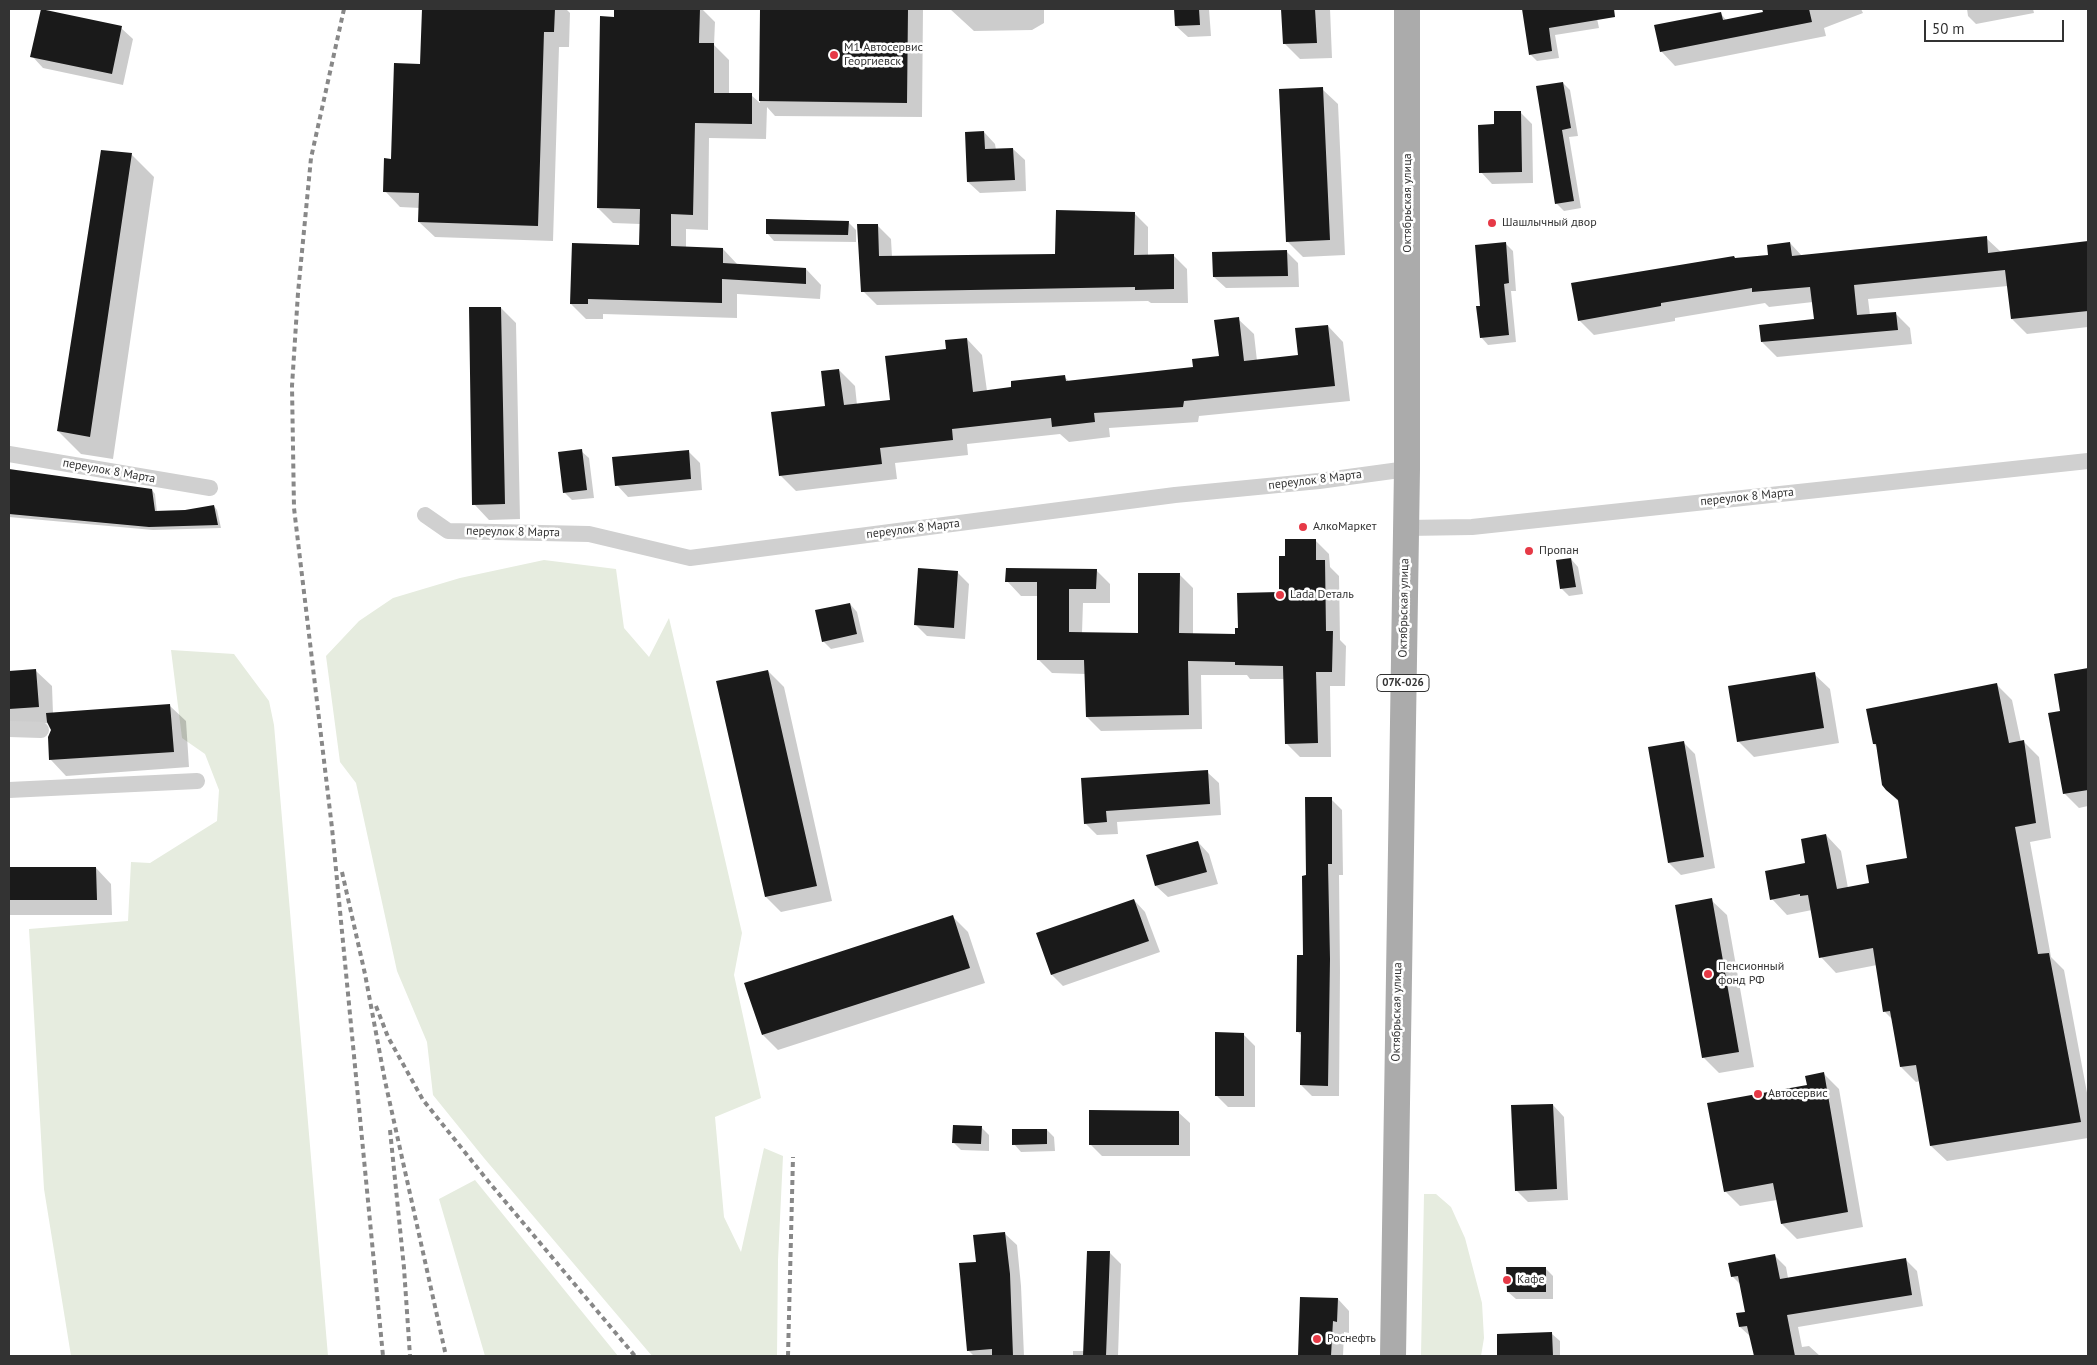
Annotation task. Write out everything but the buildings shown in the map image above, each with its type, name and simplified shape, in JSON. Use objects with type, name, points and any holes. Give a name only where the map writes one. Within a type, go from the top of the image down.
[{"type":"main road","name":"Октябрьская улица","points":[[1393,1356],[1407,469],[1407,9]]},
{"type":"street","name":"переулок 8 Марта","points":[[9,454],[210,488]]},
{"type":"street","name":"переулок 8 Марта","points":[[1406,528],[1472,526],[2088,461]]},
{"type":"street","name":"переулок 8 Марта","points":[[425,515],[448,531],[589,534],[690,558],[1175,495],[1319,481],[1407,469]]},
{"type":"street","points":[[9,730],[42,730]]},
{"type":"street","points":[[9,790],[197,781]]},
{"type":"shaded area","points":[[544,560],[616,569],[624,628],[649,657],[669,618],[742,933],[734,975],[761,1098],[715,1117],[724,1217],[741,1252],[764,1148],[783,1156],[778,1260],[777,1356],[652,1356],[433,1095],[427,1042],[397,971],[356,783],[340,762],[326,656],[359,621],[393,598],[460,578]]},
{"type":"shaded area","points":[[171,650],[234,654],[269,701],[274,725],[328,1356],[71,1356],[44,1189],[29,929],[128,921],[131,862],[150,863],[217,821],[219,790],[205,754],[182,738]]},
{"type":"shaded area","points":[[475,1180],[618,1356],[485,1356],[439,1199]]},
{"type":"shaded area","points":[[1424,1194],[1436,1194],[1451,1207],[1465,1238],[1482,1303],[1484,1338],[1481,1356],[1421,1356]]},
{"type":"railway","points":[[344,9],[311,158],[298,293],[292,386],[294,508],[332,828],[383,1356]]},
{"type":"railway","points":[[342,872],[365,974],[385,1081],[446,1356]]},
{"type":"railway","points":[[376,1006],[388,1037],[423,1100],[488,1181],[635,1356]]},
{"type":"railway","points":[[390,1130],[404,1268],[410,1356]]},
{"type":"railway","points":[[788,1356],[793,1157]]},
{"type":"place","name":"М1 Автосервис Георгиевск","points":[[834,55]]},
{"type":"place","name":"Шашлычный двор","points":[[1492,223]]},
{"type":"place","name":"АлкоМаркет","points":[[1303,527]]},
{"type":"place","name":"Пропан","points":[[1529,551]]},
{"type":"place","name":"Lada Dеталь","points":[[1280,595]]},
{"type":"place","name":"Пенсионный фонд РФ","points":[[1708,974]]},
{"type":"place","name":"Автосервис","points":[[1758,1094]]},
{"type":"place","name":"Кафе","points":[[1507,1280]]},
{"type":"place","name":"Роснефть","points":[[1317,1339]]}]
